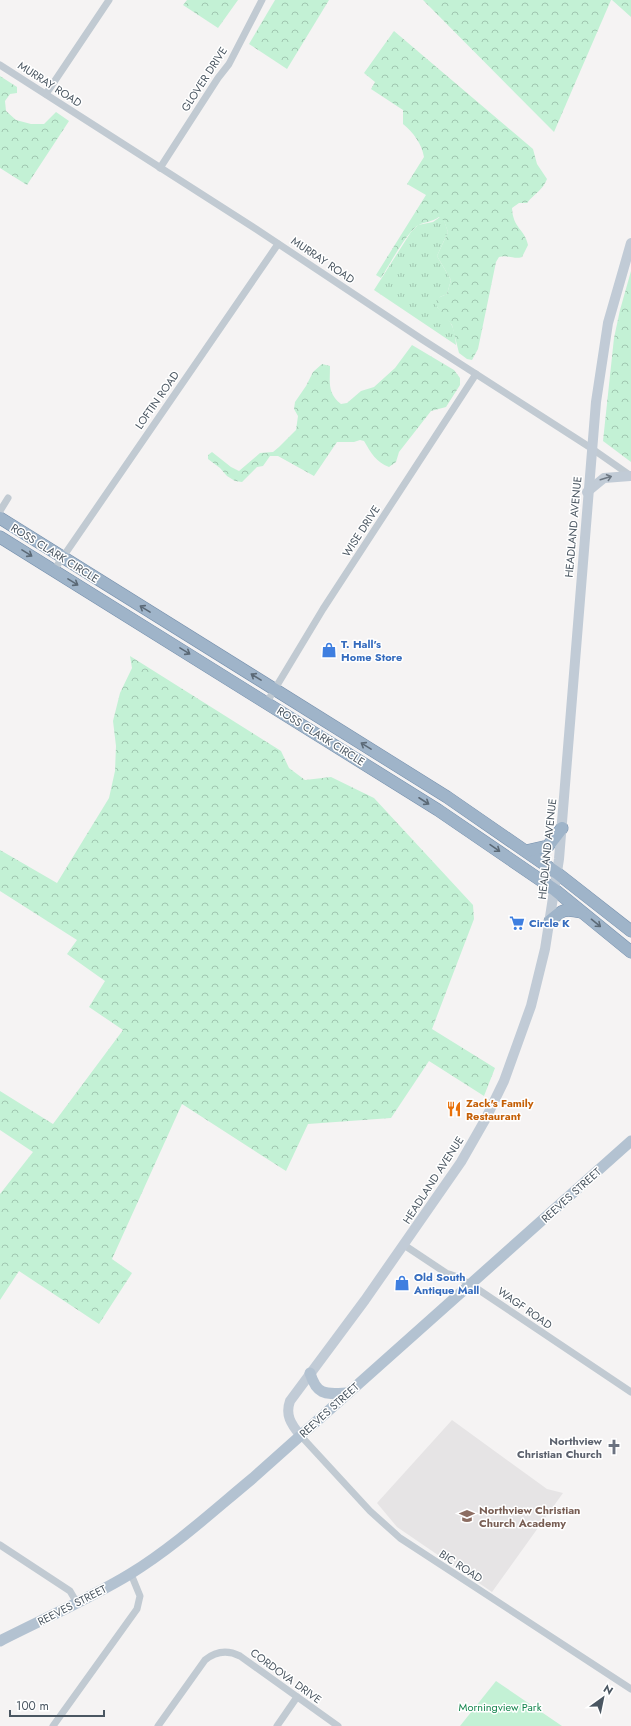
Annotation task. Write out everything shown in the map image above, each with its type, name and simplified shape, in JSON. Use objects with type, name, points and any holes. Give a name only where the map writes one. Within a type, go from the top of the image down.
[{"type":"highway","name":"ROSS CLARK CIRCLE","points":[[0,518],[427,784],[557,873],[631,931]]},
{"type":"highway","name":"ROSS CLARK CIRCLE","points":[[0,536],[438,810],[554,890],[631,952]]},
{"type":"highway","points":[[526,851],[548,846],[562,828]]},
{"type":"highway","points":[[550,921],[563,910],[568,909],[583,913]]},
{"type":"main road","name":"HEADLAND AVENUE","points":[[300,1435],[291,1425],[288,1414],[289,1405],[293,1396],[404,1245],[461,1162],[501,1088],[531,1006],[542,963],[550,921],[562,828],[587,492],[596,402],[608,323],[631,243]]},
{"type":"main road","points":[[587,492],[604,478],[631,476]]},
{"type":"main road","name":"REEVES STREET","points":[[0,1641],[131,1574],[189,1531],[253,1478],[631,1141]]},
{"type":"main road","points":[[310,1373],[315,1386],[322,1392],[346,1394]]},
{"type":"street","points":[[46,94],[109,0]]},
{"type":"street","name":"GLOVER DRIVE","points":[[160,168],[218,78],[230,64],[262,0]]},
{"type":"street","name":"MURRAY ROAD","points":[[0,65],[278,244],[591,448],[631,476]]},
{"type":"street","name":"LOFTIN ROAD","points":[[54,570],[278,244]]},
{"type":"street","name":"WISE DRIVE","points":[[267,702],[323,609],[476,374]]},
{"type":"street","points":[[0,511],[8,498]]},
{"type":"street","name":"WAGF ROAD","points":[[404,1245],[446,1273],[470,1284],[631,1392]]},
{"type":"street","name":"BIC ROAD","points":[[300,1435],[370,1511],[400,1538],[631,1689]]},
{"type":"street","points":[[0,1545],[70,1591],[77,1602]]},
{"type":"street","points":[[53,1726],[138,1609],[140,1596],[131,1574]]},
{"type":"street","name":"CORDOVA DRIVE","points":[[158,1726],[202,1663],[209,1657],[220,1652],[231,1652],[240,1656],[338,1726]]},
{"type":"street","points":[[277,1726],[297,1697]]},
{"type":"shaded area","name":"Northview Christian Church Academy","points":[[452,1420],[547,1489],[563,1493],[492,1592],[397,1527],[377,1503]]},
{"type":"green space","points":[[187,0],[238,0],[218,28],[183,5]]},
{"type":"green space","points":[[275,0],[329,0],[287,69],[249,44]]},
{"type":"green space","points":[[423,0],[611,0],[554,132]]},
{"type":"green space","points":[[612,0],[631,0],[631,17]]},
{"type":"green space","points":[[394,31],[533,149],[537,164],[547,179],[541,189],[527,203],[519,203],[512,208],[514,220],[524,235],[528,245],[522,257],[516,258],[502,256],[499,257],[496,262],[478,349],[472,360],[467,359],[459,353],[452,325],[437,307],[435,302],[440,297],[447,294],[451,280],[437,256],[448,232],[444,221],[439,217],[417,226],[412,230],[403,243],[381,278],[376,275],[426,195],[407,184],[424,157],[421,147],[416,139],[403,124],[403,110],[371,89],[375,82],[364,73]]},
{"type":"green space","points":[[0,76],[17,87],[17,93],[10,94],[5,101],[6,111],[16,120],[31,124],[44,124],[56,112],[69,121],[27,185],[0,168]]},
{"type":"green space","points":[[440,217],[444,220],[448,232],[437,256],[451,280],[447,294],[440,297],[437,307],[453,328],[456,345],[374,290],[411,232],[418,225],[433,222]]},
{"type":"green space","points":[[631,271],[631,462],[603,441],[614,338]]},
{"type":"green space","points":[[412,345],[454,370],[460,378],[460,385],[446,407],[431,411],[399,452],[396,462],[389,467],[377,460],[364,441],[360,440],[354,442],[337,442],[314,476],[278,456],[270,456],[263,466],[257,467],[242,482],[235,481],[208,459],[208,455],[212,452],[231,467],[239,471],[260,453],[273,452],[279,447],[296,430],[298,416],[294,409],[295,402],[306,386],[313,372],[322,364],[330,366],[330,387],[333,396],[341,404],[347,403],[361,391],[374,387],[395,368]]},
{"type":"green space","points":[[130,656],[281,751],[289,768],[305,780],[331,777],[374,798],[473,905],[474,919],[432,1029],[495,1068],[484,1096],[429,1061],[391,1118],[308,1124],[286,1171],[182,1104],[112,1259],[132,1273],[99,1324],[19,1271],[0,1300],[0,1194],[33,1152],[0,1130],[0,1091],[53,1124],[123,1030],[89,1007],[105,981],[67,954],[77,940],[0,891],[0,850],[57,883],[109,798],[115,771],[116,746],[113,721],[120,693],[132,668]]},
{"type":"green space","name":"Morningview Park","points":[[496,1681],[562,1726],[460,1726]]},
{"type":"place","name":"T. Hall’s Home Store","points":[[329,650]]},
{"type":"place","name":"Circle K","points":[[517,923]]},
{"type":"place","name":"Zack's Family Restaurant","points":[[454,1109]]},
{"type":"place","name":"Old South Antique Mall","points":[[402,1283]]},
{"type":"place","name":"Northview Christian Church","points":[[614,1447]]},
{"type":"place","name":"Northview Christian Church Academy","points":[[467,1516]]}]
